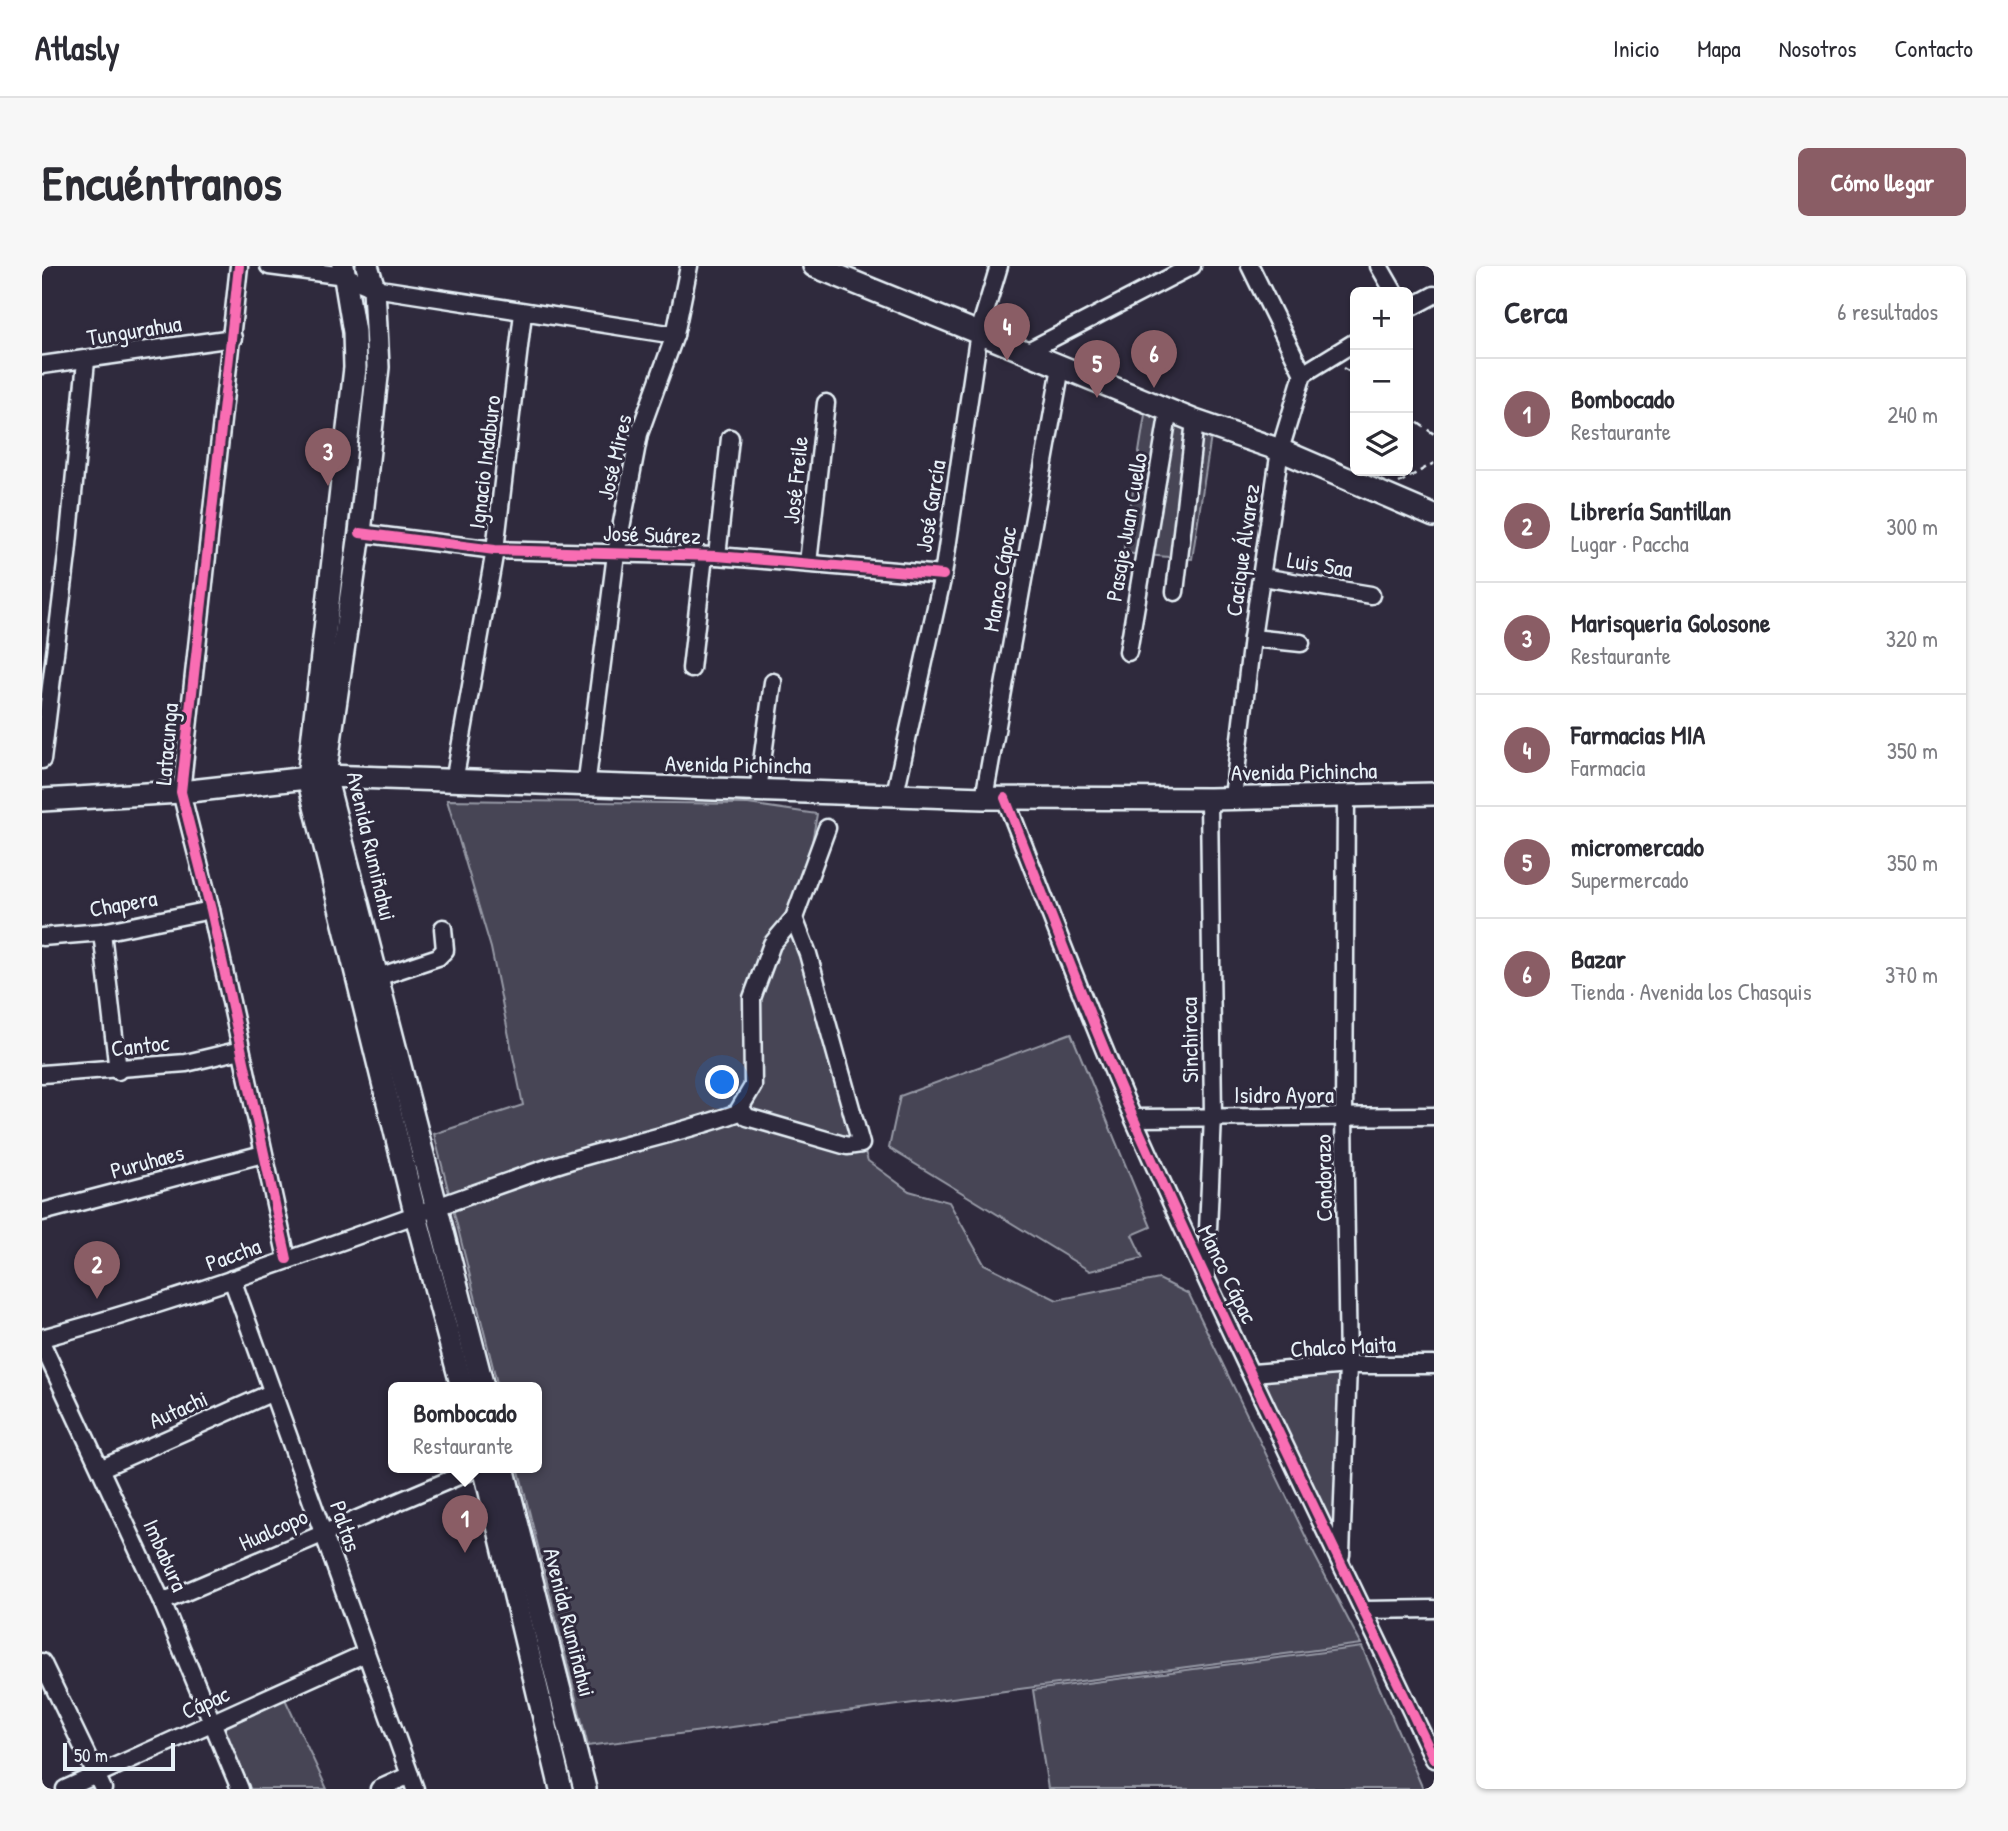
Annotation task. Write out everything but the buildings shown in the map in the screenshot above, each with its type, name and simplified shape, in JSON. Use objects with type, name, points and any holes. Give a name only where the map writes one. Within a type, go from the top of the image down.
[{"type":"main road","name":"Avenida Rumiñahui","points":[[367,266],[374,288],[378,367],[360,533],[317,777],[378,977],[482,1382]]},
{"type":"main road","points":[[814,266],[1195,421],[1280,450],[1434,516]]},
{"type":"main road","name":"Avenida Rumiñahui","points":[[344,271],[354,332],[355,368],[317,777],[416,1216],[461,1382]]},
{"type":"main road","name":"Avenida Pichincha","points":[[42,800],[181,792],[317,777],[586,788],[994,798],[1209,799],[1434,794]]},
{"type":"main road","name":"Avenida Rumiñahui","points":[[483,1473],[561,1789]]},
{"type":"main road","name":"Avenida Rumiñahui","points":[[505,1473],[585,1789]]},
{"type":"street","name":"Latacunga","points":[[239,266],[181,792],[211,909],[287,1259]]},
{"type":"street","points":[[269,266],[344,271],[374,288],[675,335]]},
{"type":"street","name":"José Mires","points":[[586,788],[616,554],[639,434],[675,335],[690,266]]},
{"type":"street","name":"José García","points":[[895,794],[943,575],[979,332],[999,266]]},
{"type":"street","points":[[1026,352],[1192,266]]},
{"type":"street","points":[[1250,266],[1303,374],[1350,345]]},
{"type":"street","points":[[1379,266],[1391,287]]},
{"type":"street","points":[[1413,306],[1434,295]]},
{"type":"street","name":"Ignacio Indaburo","points":[[454,782],[495,550],[523,313]]},
{"type":"street","name":"Tungurahua","points":[[42,365],[86,361],[161,346],[233,338]]},
{"type":"street","points":[[42,760],[67,555],[86,361]]},
{"type":"street","name":"Manco Cápac","points":[[1061,367],[994,798],[1206,1281],[1253,1373],[1434,1759]]},
{"type":"street","name":"Cacique Álvarez","points":[[1233,797],[1252,638],[1280,450],[1303,374]]},
{"type":"street","name":"José Freile","points":[[808,562],[826,403]]},
{"type":"street","name":"Pasaje Juan Cuello","points":[[1128,652],[1169,410]]},
{"type":"street","points":[[1175,592],[1195,421]]},
{"type":"street","points":[[691,669],[730,438]]},
{"type":"street","name":"José Suárez","points":[[360,533],[495,550],[710,556],[943,575]]},
{"type":"street","name":"Luis Saa","points":[[1262,577],[1371,595]]},
{"type":"street","points":[[1252,638],[1301,643]]},
{"type":"street","points":[[758,791],[773,682]]},
{"type":"street","name":"Condorazo","points":[[1341,1558],[1348,1365],[1344,1117],[1346,797]]},
{"type":"street","name":"Sinchiroca","points":[[1206,1281],[1213,1116],[1209,799]]},
{"type":"street","points":[[794,918],[808,954],[861,1144],[847,1146],[745,1113],[752,1086],[752,998],[772,944],[794,918],[827,828]]},
{"type":"street","name":"Chapera","points":[[42,937],[102,932],[211,909]]},
{"type":"street","points":[[378,977],[438,957],[445,950],[443,928]]},
{"type":"street","points":[[102,932],[118,1071]]},
{"type":"street","name":"Cantoc","points":[[42,1074],[118,1071],[186,1063],[241,1050]]},
{"type":"street","name":"Paccha","points":[[42,1338],[232,1279],[416,1216],[440,1214],[547,1168],[745,1113]]},
{"type":"street","name":"Isidro Ayora","points":[[1134,1118],[1434,1116]]},
{"type":"street","name":"Puruhaes","points":[[42,1212],[263,1154]]},
{"type":"street","name":"Paltas","points":[[232,1279],[412,1782]]},
{"type":"street","name":"Imbabura","points":[[42,1344],[102,1468],[162,1602],[240,1789]]},
{"type":"street","name":"Chalco Maita","points":[[1253,1373],[1348,1365],[1434,1365]]},
{"type":"street","name":"Autachi","points":[[102,1468],[273,1392]]},
{"type":"street","name":"Hualcopo","points":[[162,1602],[324,1531],[467,1473]]},
{"type":"street","points":[[1364,1610],[1434,1609]]},
{"type":"street","name":"Cápac","points":[[65,1789],[99,1782],[213,1724],[364,1654]]},
{"type":"street","points":[[42,1661],[99,1782]]},
{"type":"street","points":[[379,1789],[412,1782]]},
{"type":"path","points":[[1413,419],[1434,434]]},
{"type":"path","points":[[1386,495],[1406,477],[1434,463]]},
{"type":"shaded area","points":[[1146,408],[1212,430],[1192,559],[1123,553]]},
{"type":"shaded area","points":[[447,800],[748,804],[817,814],[795,940],[868,1161],[909,1191],[949,1202],[984,1264],[1057,1300],[1159,1279],[1189,1294],[1315,1556],[1361,1644],[588,1746],[520,1473],[542,1473],[542,1382],[497,1382],[434,1134],[523,1105],[491,948]]},
{"type":"shaded area","points":[[1071,1033],[1151,1227],[1132,1235],[1143,1258],[1090,1271],[889,1148],[900,1096]]},
{"type":"shaded area","points":[[1344,1370],[1338,1542],[1258,1377]]},
{"type":"shaded area","points":[[1362,1647],[1423,1789],[1048,1789],[1033,1690]]},
{"type":"shaded area","points":[[285,1699],[327,1789],[250,1789],[224,1728]]},
{"type":"cycle path","points":[[239,266],[181,792],[211,910],[287,1259]]},
{"type":"cycle path","points":[[360,533],[495,550],[717,556],[943,575]]},
{"type":"cycle path","points":[[1005,798],[1135,1122],[1245,1362],[1434,1759]]},
{"type":"place","name":"Farmacias MIA","points":[[1007,361]]},
{"type":"place","name":"Bazar","points":[[1154,388]]},
{"type":"place","name":"micromercado","points":[[1097,398]]},
{"type":"place","name":"Marisqueria Golosone","points":[[328,486]]},
{"type":"place","name":"Librería Santillan","points":[[97,1299]]},
{"type":"place","name":"Bombocado","points":[[465,1553]]}]
